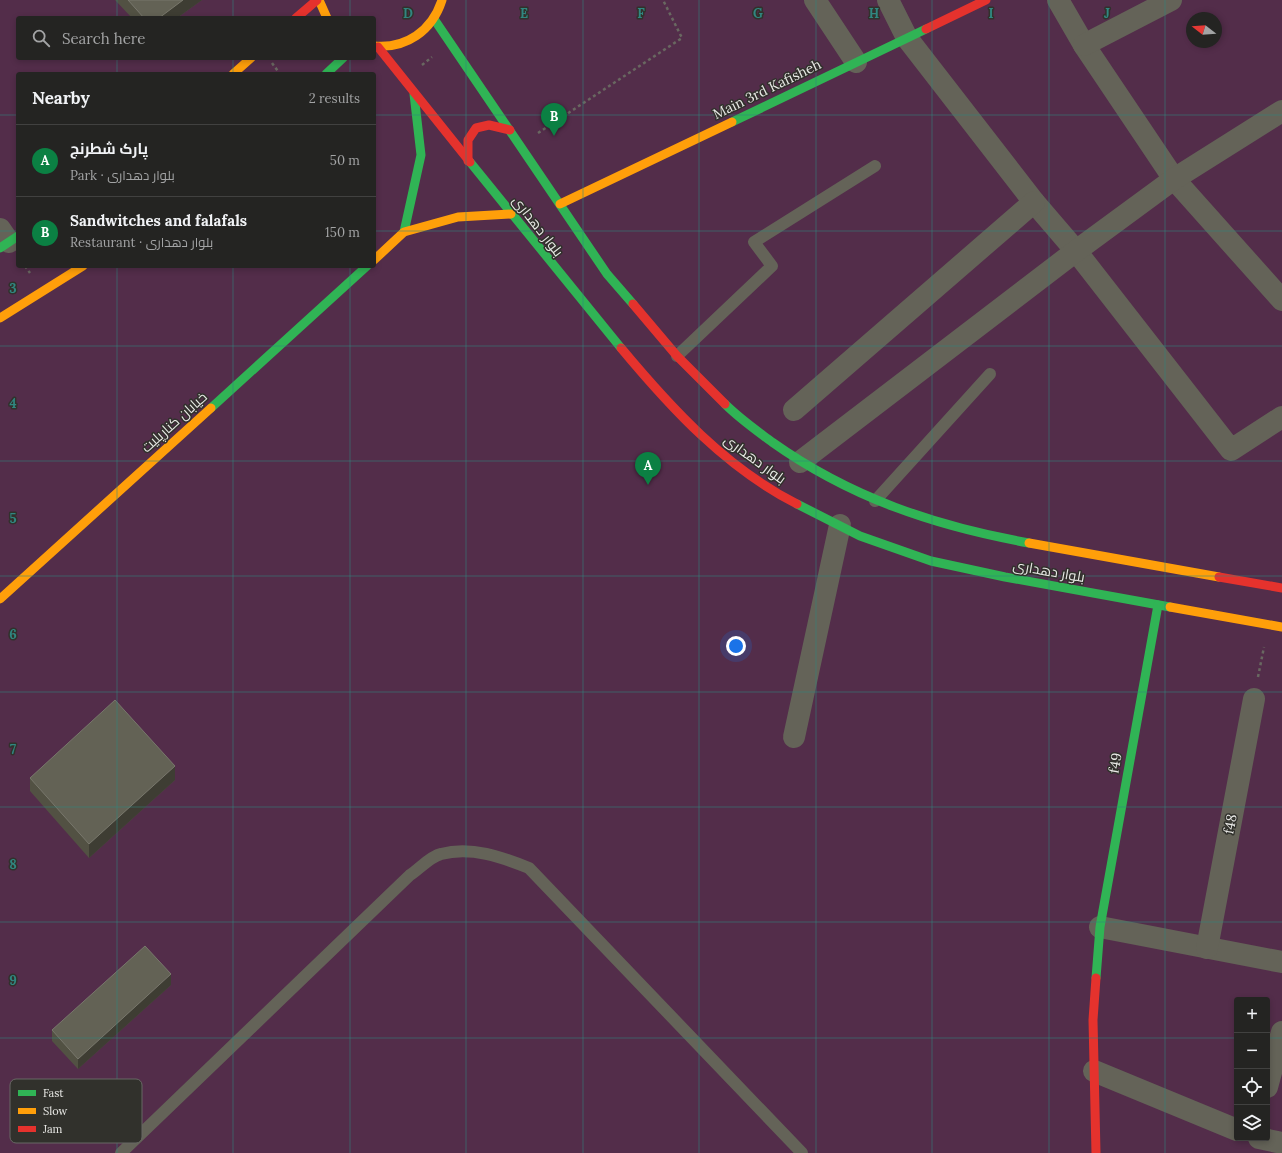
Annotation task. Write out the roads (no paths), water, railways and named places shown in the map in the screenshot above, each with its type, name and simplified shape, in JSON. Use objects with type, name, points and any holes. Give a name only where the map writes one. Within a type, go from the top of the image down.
[{"type":"main road","points":[[298,16],[318,0],[326,16]]},
{"type":"main road","points":[[376,47],[403,43],[420,33],[434,19],[442,0]]},
{"type":"main road","name":"Main 3rd Kafisheh","points":[[560,204],[986,0]]},
{"type":"main road","name":"بلوار دهداری","points":[[434,19],[607,274],[677,356],[740,419],[800,462],[875,501],[942,524],[1012,540],[1282,588]]},
{"type":"main road","name":"بلوار دهداری","points":[[376,47],[578,298],[649,382],[715,449],[780,495],[860,536],[931,561],[1005,578],[1282,627]]},
{"type":"main road","points":[[235,72],[249,60]]},
{"type":"main road","points":[[328,72],[341,60]]},
{"type":"main road","points":[[404,232],[421,156],[414,94]]},
{"type":"main road","points":[[468,161],[466,149],[469,135],[476,126],[491,125],[510,130]]},
{"type":"main road","points":[[376,258],[404,232],[458,217],[511,214]]},
{"type":"main road","points":[[0,318],[80,268]]},
{"type":"main road","name":"خیابان کنارپلیت","points":[[0,599],[365,268]]},
{"type":"main road","name":"f49","points":[[1096,1153],[1093,1020],[1100,927],[1158,605]]},
{"type":"street","points":[[815,0],[856,62]]},
{"type":"street","points":[[888,0],[907,38],[1034,202],[1076,251],[1230,450],[1282,417]]},
{"type":"street","points":[[1058,0],[1084,45],[1174,179],[1282,300]]},
{"type":"street","points":[[1084,45],[1171,0]]},
{"type":"street","points":[[800,462],[1076,251],[1174,179],[1282,111]]},
{"type":"street","points":[[794,410],[1034,202]]},
{"type":"street","points":[[794,737],[840,526]]},
{"type":"street","name":"f48","points":[[1207,948],[1254,699]]},
{"type":"street","points":[[1100,927],[1282,962]]},
{"type":"street","points":[[1270,1076],[1282,1032]]},
{"type":"street","points":[[1094,1071],[1234,1129]]},
{"type":"street","points":[[1270,1140],[1282,1143]]},
{"type":"lane","points":[[677,356],[772,266],[754,242],[875,166]]},
{"type":"lane","points":[[875,501],[990,374]]},
{"type":"lane","points":[[142,1133],[410,875],[440,854],[470,851],[502,857],[530,868],[802,1153]]},
{"type":"lane","points":[[121,1153],[131,1143]]},
{"type":"place","name":"Sandwitches and falafals","points":[[554,136]]},
{"type":"place","name":"پارک شطرنج","points":[[648,485]]}]
